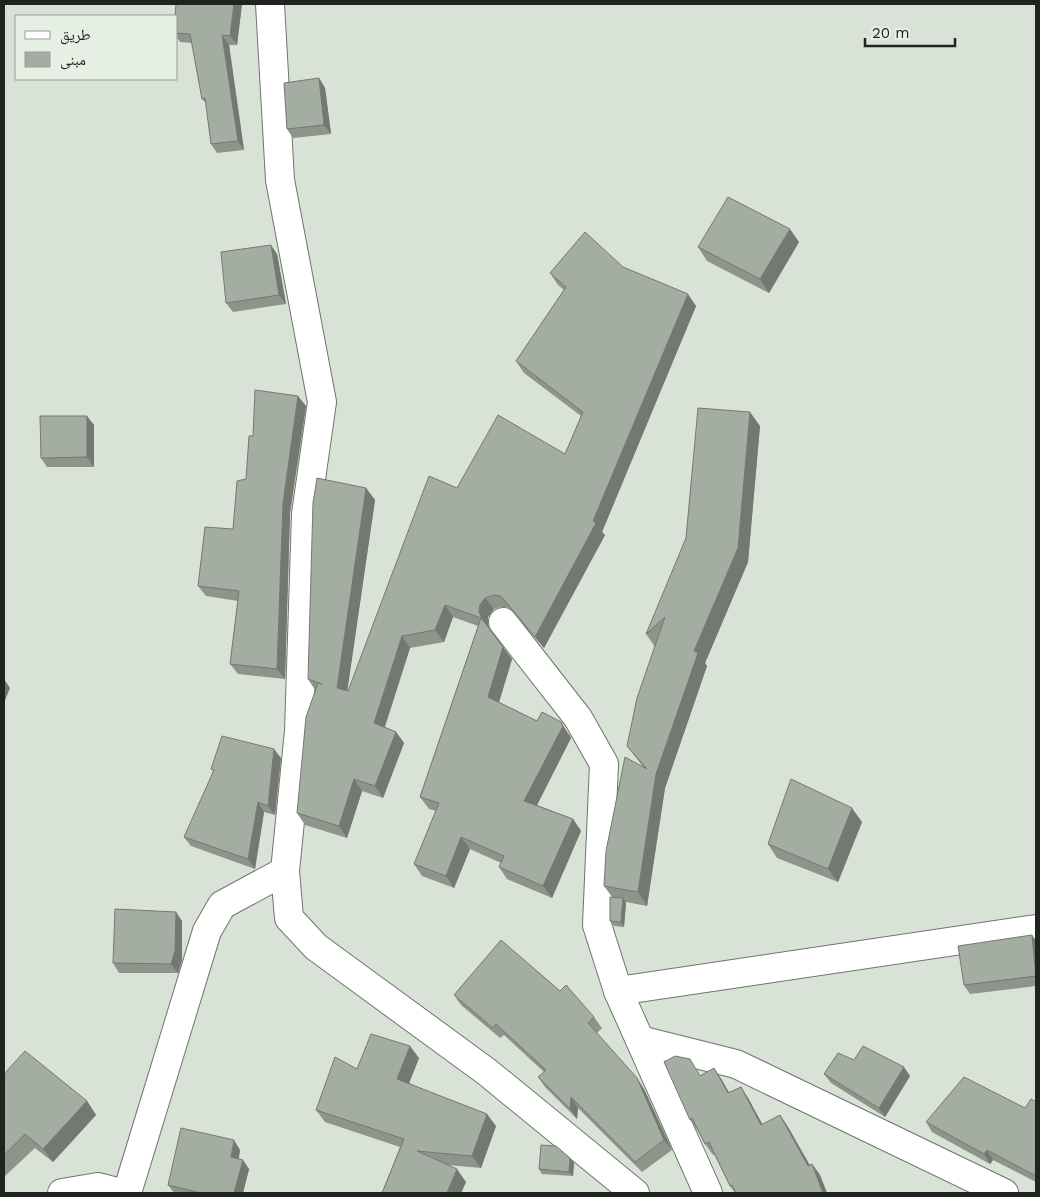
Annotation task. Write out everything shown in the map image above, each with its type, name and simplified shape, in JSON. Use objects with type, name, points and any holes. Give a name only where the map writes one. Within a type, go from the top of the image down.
[{"type":"street","points":[[270,4],[280,180],[322,402],[306,514],[299,731],[285,870],[289,918],[316,947],[487,1072],[636,1193]]},
{"type":"street","points":[[503,622],[578,718],[604,764],[597,925],[618,992],[708,1193]]},
{"type":"street","points":[[127,1193],[207,931],[222,905],[285,870]]},
{"type":"street","points":[[618,992],[1036,929]]},
{"type":"street","points":[[640,1040],[736,1064],[1004,1193]]},
{"type":"street","points":[[62,1193],[98,1187],[121,1193]]},
{"type":"building","points":[[176,4],[234,4],[230,36],[222,35],[238,141],[211,144],[205,98],[202,99],[190,34],[178,33],[178,15],[175,15]]},
{"type":"building","points":[[319,78],[324,125],[287,129],[284,83]]},
{"type":"building","points":[[728,197],[790,229],[760,279],[698,247]]},
{"type":"building","points":[[585,232],[623,267],[688,294],[593,521],[596,523],[535,637],[501,596],[493,595],[485,598],[480,605],[479,612],[482,619],[503,647],[488,697],[537,721],[542,712],[561,722],[563,726],[524,801],[573,819],[543,886],[499,867],[504,856],[461,837],[446,876],[414,864],[439,803],[420,797],[481,618],[445,605],[435,630],[402,636],[374,723],[396,732],[375,786],[354,779],[339,826],[297,813],[306,717],[318,683],[322,684],[308,679],[313,503],[317,478],[366,488],[337,688],[348,691],[429,476],[457,488],[498,415],[565,454],[583,412],[516,361],[566,287],[550,273]]},
{"type":"building","points":[[271,245],[279,295],[226,303],[221,252]]},
{"type":"building","points":[[255,390],[298,396],[283,503],[277,669],[230,664],[239,591],[198,586],[205,527],[233,529],[237,481],[246,479],[249,436],[253,436]]},
{"type":"building","points":[[698,408],[750,412],[738,548],[694,651],[698,653],[656,774],[638,892],[604,886],[606,851],[625,757],[647,769],[627,746],[637,698],[665,617],[646,634],[686,538]]},
{"type":"building","points":[[40,416],[87,416],[87,457],[41,458]]},
{"type":"building","points":[[222,736],[274,749],[268,806],[258,802],[248,859],[184,837],[214,770],[211,769]]},
{"type":"building","points":[[791,779],[852,808],[828,869],[768,844]]},
{"type":"building","points":[[610,897],[623,898],[621,922],[610,921]]},
{"type":"building","points":[[115,909],[176,912],[175,951],[171,964],[113,963]]},
{"type":"building","points":[[1032,935],[1036,976],[964,985],[958,946]]},
{"type":"building","points":[[501,940],[560,991],[566,985],[594,1017],[588,1023],[637,1078],[664,1140],[635,1162],[571,1097],[570,1109],[538,1077],[546,1070],[496,1024],[493,1028],[454,995]]},
{"type":"building","points":[[371,1034],[410,1046],[397,1079],[487,1114],[472,1156],[417,1151],[457,1169],[447,1193],[382,1193],[404,1139],[316,1110],[335,1057],[357,1069]]},
{"type":"building","points":[[863,1046],[904,1067],[879,1108],[824,1074],[838,1053],[854,1060]]},
{"type":"building","points":[[25,1051],[87,1101],[43,1149],[25,1134],[4,1155],[4,1074]]},
{"type":"building","points":[[675,1056],[690,1059],[700,1076],[714,1068],[728,1093],[741,1087],[761,1125],[780,1115],[808,1166],[812,1164],[823,1193],[736,1193],[732,1185],[730,1186],[709,1142],[705,1144],[692,1118],[690,1120],[664,1062]]},
{"type":"building","points":[[964,1077],[1025,1108],[1031,1099],[1036,1102],[1036,1176],[987,1150],[984,1154],[926,1122]]},
{"type":"building","points":[[181,1128],[234,1140],[231,1157],[243,1160],[234,1193],[201,1193],[168,1185]]},
{"type":"building","points":[[541,1145],[556,1146],[570,1158],[569,1172],[539,1169]]}]
